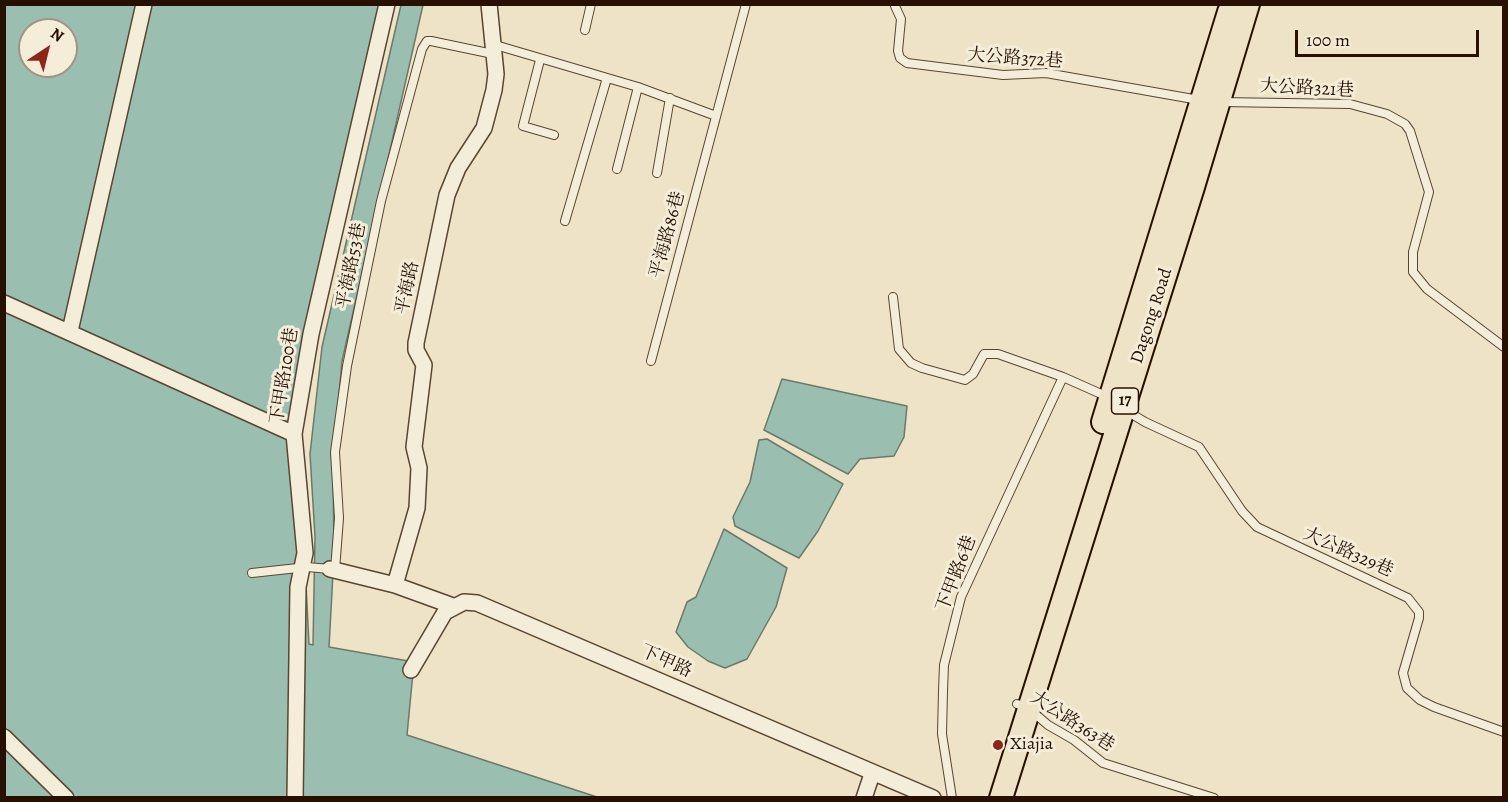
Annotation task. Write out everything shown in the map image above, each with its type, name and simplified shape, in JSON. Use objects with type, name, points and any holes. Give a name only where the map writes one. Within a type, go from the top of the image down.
[{"type":"main road","name":"Dagong Road","points":[[1210,101],[1232,4]]},
{"type":"main road","name":"Dagong Road","points":[[989,798],[1022,705],[1210,101],[1248,4]]},
{"type":"main road","name":"Dagong Road","points":[[1001,798],[1022,705]]},
{"type":"street","points":[[70,331],[144,4]]},
{"type":"street","name":"下甲路100巷","points":[[295,798],[298,587],[305,567],[305,553],[294,434],[311,334],[387,4]]},
{"type":"street","name":"平海路","points":[[395,585],[418,498],[419,468],[414,447],[423,365],[416,350],[416,343],[447,195],[458,168],[488,119],[496,74],[489,4]]},
{"type":"street","points":[[4,303],[294,434]]},
{"type":"street","points":[[332,569],[395,585],[453,606]]},
{"type":"street","name":"下甲路","points":[[453,606],[464,602],[490,606],[872,774],[933,798]]},
{"type":"street","points":[[411,670],[445,612],[453,606]]},
{"type":"street","points":[[4,737],[66,798]]},
{"type":"street","points":[[864,798],[872,774]]},
{"type":"lane","points":[[585,30],[591,4]]},
{"type":"lane","name":"平海路86巷","points":[[651,361],[746,4]]},
{"type":"lane","name":"大公路372巷","points":[[893,5],[901,19],[898,51],[900,58],[907,63],[1003,75],[1046,73],[1210,101]]},
{"type":"lane","name":"平海路53巷","points":[[332,569],[339,518],[335,452],[347,366],[381,201],[422,48],[427,41],[431,41],[493,49]]},
{"type":"lane","points":[[493,49],[638,87],[716,116]]},
{"type":"lane","points":[[540,60],[523,126],[554,135]]},
{"type":"lane","points":[[565,221],[607,78]]},
{"type":"lane","points":[[617,169],[638,87]]},
{"type":"lane","points":[[657,173],[670,98]]},
{"type":"lane","name":"大公路321巷","points":[[1210,101],[1350,104],[1387,114],[1404,124],[1410,131],[1429,192],[1413,252],[1413,272],[1426,289],[1503,347]]},
{"type":"lane","name":"大公路329巷","points":[[893,297],[899,349],[911,363],[965,380],[973,374],[979,358],[989,353],[1063,377],[1116,403],[1145,422],[1199,447],[1242,511],[1257,527],[1408,598],[1419,612],[1403,673],[1407,688],[1414,696],[1434,707],[1503,732]]},
{"type":"lane","name":"下甲路6巷","points":[[952,798],[942,734],[944,665],[961,597],[1063,377]]},
{"type":"lane","points":[[252,573],[305,567],[332,569]]},
{"type":"lane","name":"大公路363巷","points":[[1022,705],[1048,725],[1074,740],[1103,763],[1214,798]]},
{"type":"shaded area","points":[[5,5],[385,5],[301,356],[301,486],[309,644],[313,645],[315,537],[310,454],[322,347],[401,5],[423,5],[342,361],[333,462],[334,555],[329,647],[414,662],[407,735],[597,797],[5,798]]},
{"type":"shaded area","points":[[782,379],[907,406],[904,437],[894,456],[860,459],[848,474],[764,430]]},
{"type":"shaded area","points":[[767,439],[843,484],[818,531],[799,558],[735,526],[733,517],[750,482],[759,440]]},
{"type":"shaded area","points":[[724,529],[787,568],[776,607],[747,659],[725,668],[708,661],[688,647],[676,632],[687,602],[696,597]]},
{"type":"place","name":"Xiajia","points":[[998,745]]}]
